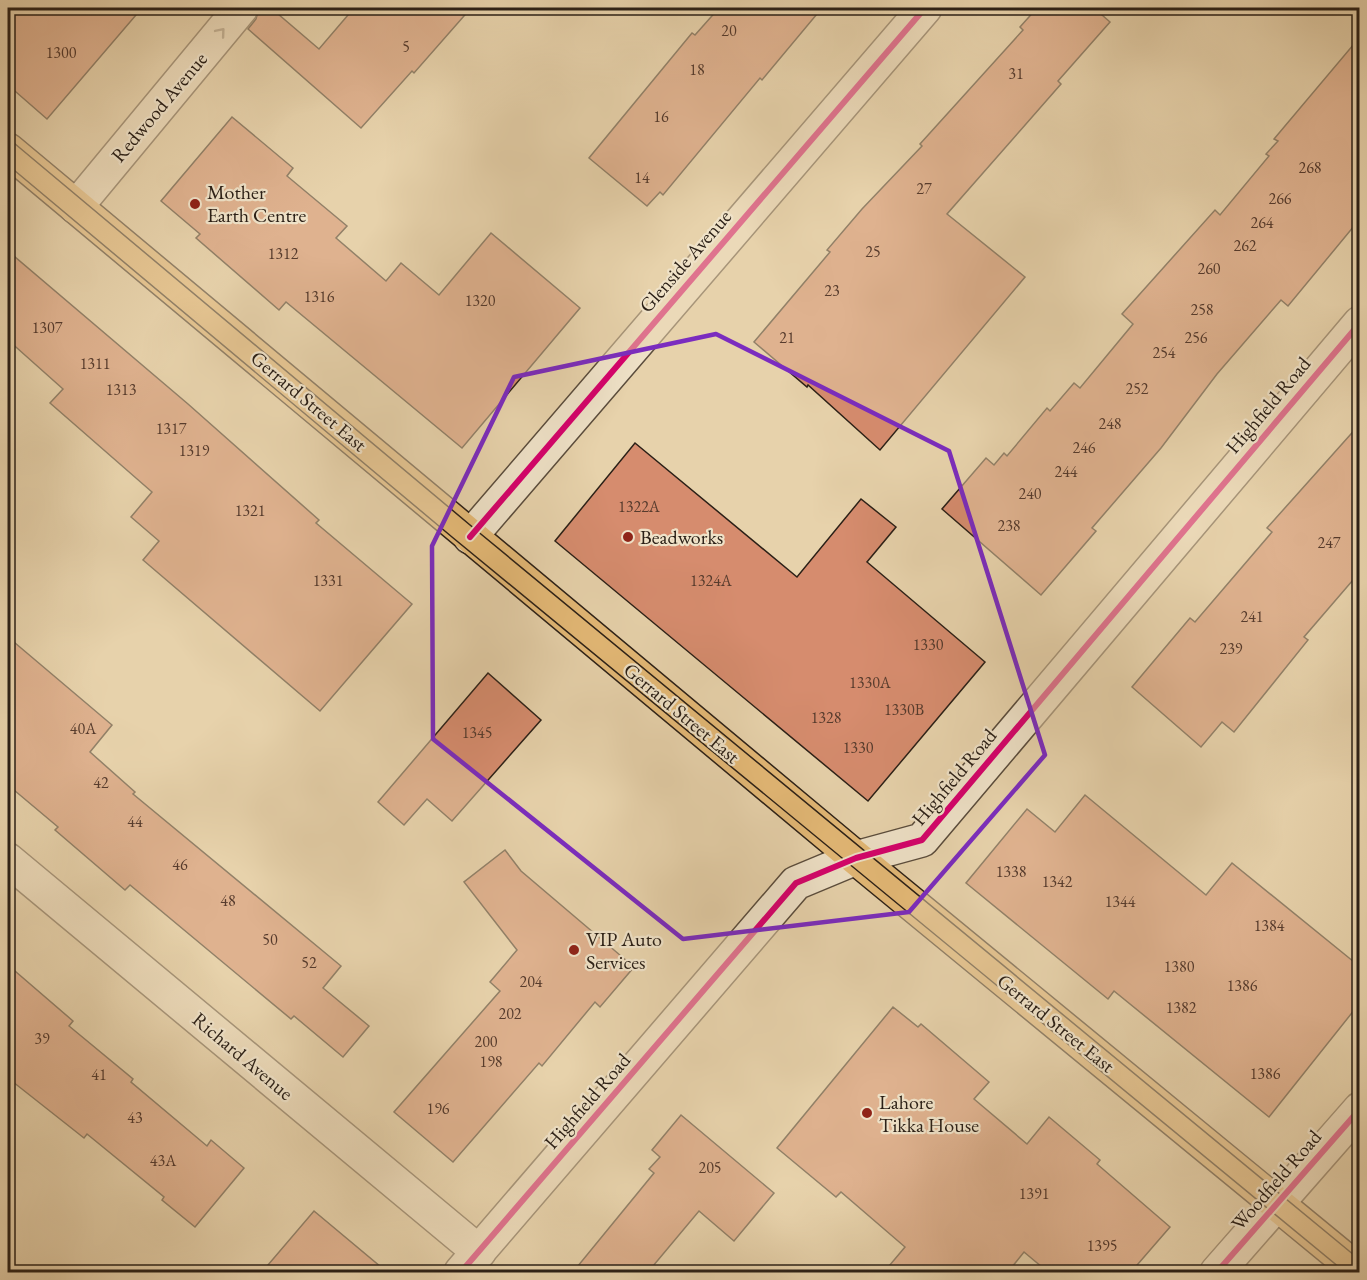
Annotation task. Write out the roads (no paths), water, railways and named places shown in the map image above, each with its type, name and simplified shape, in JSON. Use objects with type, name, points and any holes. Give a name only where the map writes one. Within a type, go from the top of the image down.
[{"type":"main road","name":"Gerrard Street East","points":[[8,150],[856,858],[1359,1272]]},
{"type":"street","name":"Redwood Avenue","points":[[76,207],[241,8]]},
{"type":"street","name":"Glenside Avenue","points":[[470,537],[925,8]]},
{"type":"street","name":"Highfield Road","points":[[470,1262],[796,883],[856,858],[922,840],[1359,322]]},
{"type":"street","name":"Richard Avenue","points":[[8,860],[470,1262]]},
{"type":"street","name":"Woodfield Road","points":[[1217,1272],[1359,1109]]},
{"type":"tram line","points":[[8,138],[476,530],[1360,1260]]},
{"type":"tram line","points":[[8,165],[452,537],[1345,1272]]},
{"type":"place","name":"Mother Earth Centre","points":[[195,204]]},
{"type":"place","name":"Beadworks","points":[[628,537]]},
{"type":"place","name":"VIP Auto Services","points":[[574,950]]},
{"type":"place","name":"Lahore Tikka House","points":[[867,1113]]}]
